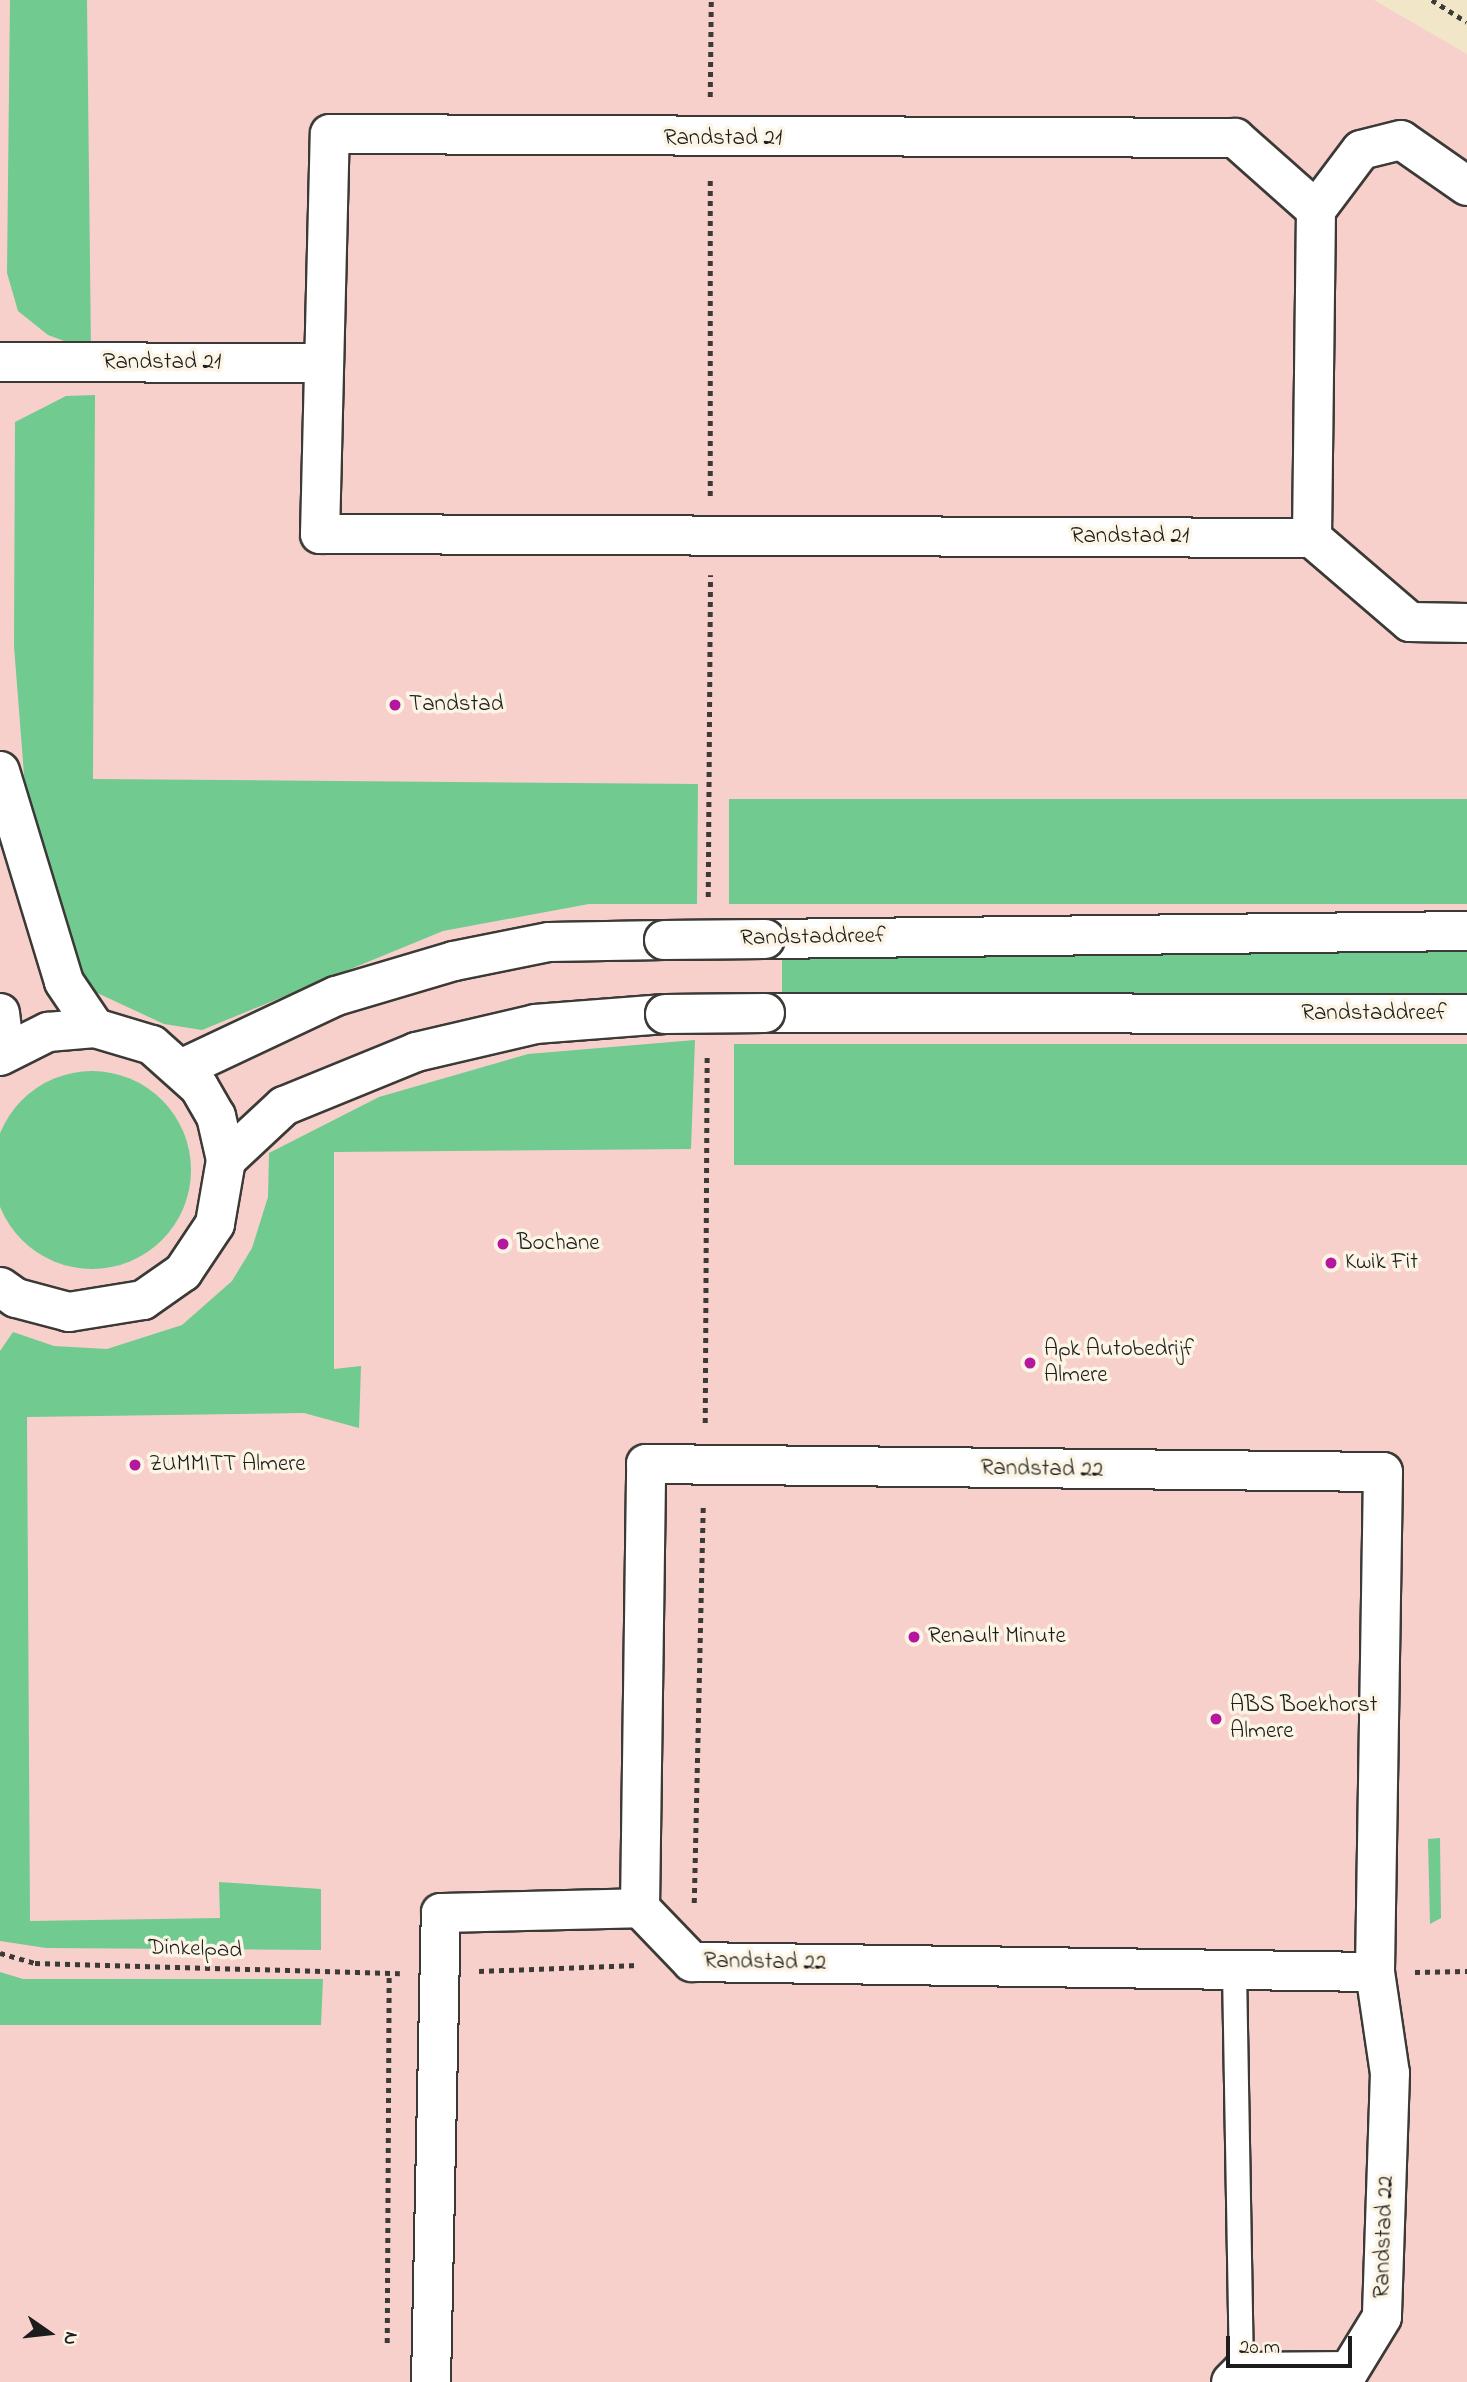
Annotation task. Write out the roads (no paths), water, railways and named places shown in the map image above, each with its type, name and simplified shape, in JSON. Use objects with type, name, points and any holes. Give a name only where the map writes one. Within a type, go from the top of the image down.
[{"type":"street","name":"Randstad 21","points":[[1312,538],[320,534],[330,134],[710,140],[1235,138],[1317,211]]},
{"type":"street","points":[[1467,186],[1401,140],[1361,150],[1317,211],[1312,538],[1410,622],[1467,623]]},
{"type":"street","name":"Randstad 21","points":[[0,362],[324,363]]},
{"type":"street","points":[[0,771],[64,982],[95,1028]]},
{"type":"street","name":"Randstaddreef","points":[[183,1068],[336,996],[454,961],[549,942],[1467,931]]},
{"type":"street","points":[[0,1013],[2,1054],[48,1032],[95,1028],[152,1045],[183,1068],[216,1116],[226,1160],[215,1224],[183,1272],[143,1300],[102,1312],[69,1312],[5,1300]]},
{"type":"street","name":"Randstaddreef","points":[[226,1160],[284,1106],[416,1052],[535,1024],[665,1014],[1467,1014]]},
{"type":"street","name":"Randstad 22","points":[[1236,2377],[1349,2371],[1382,2317],[1390,2073],[1375,1972],[1383,1472],[646,1464],[640,1909],[692,1962],[1375,1972]]},
{"type":"street","points":[[431,2382],[441,1913],[640,1909]]},
{"type":"lane","points":[[1234,1970],[1236,2377]]},
{"type":"place","name":"Tandstad","points":[[395,705]]},
{"type":"place","name":"Bochane","points":[[503,1244]]},
{"type":"place","name":"Kwik Fit","points":[[1331,1263]]},
{"type":"place","name":"Apk Autobedrijf Almere","points":[[1030,1363]]},
{"type":"place","name":"ZUMMITT Almere","points":[[135,1465]]},
{"type":"place","name":"Renault Minute","points":[[914,1637]]},
{"type":"place","name":"ABS Boekhorst Almere","points":[[1216,1719]]}]
